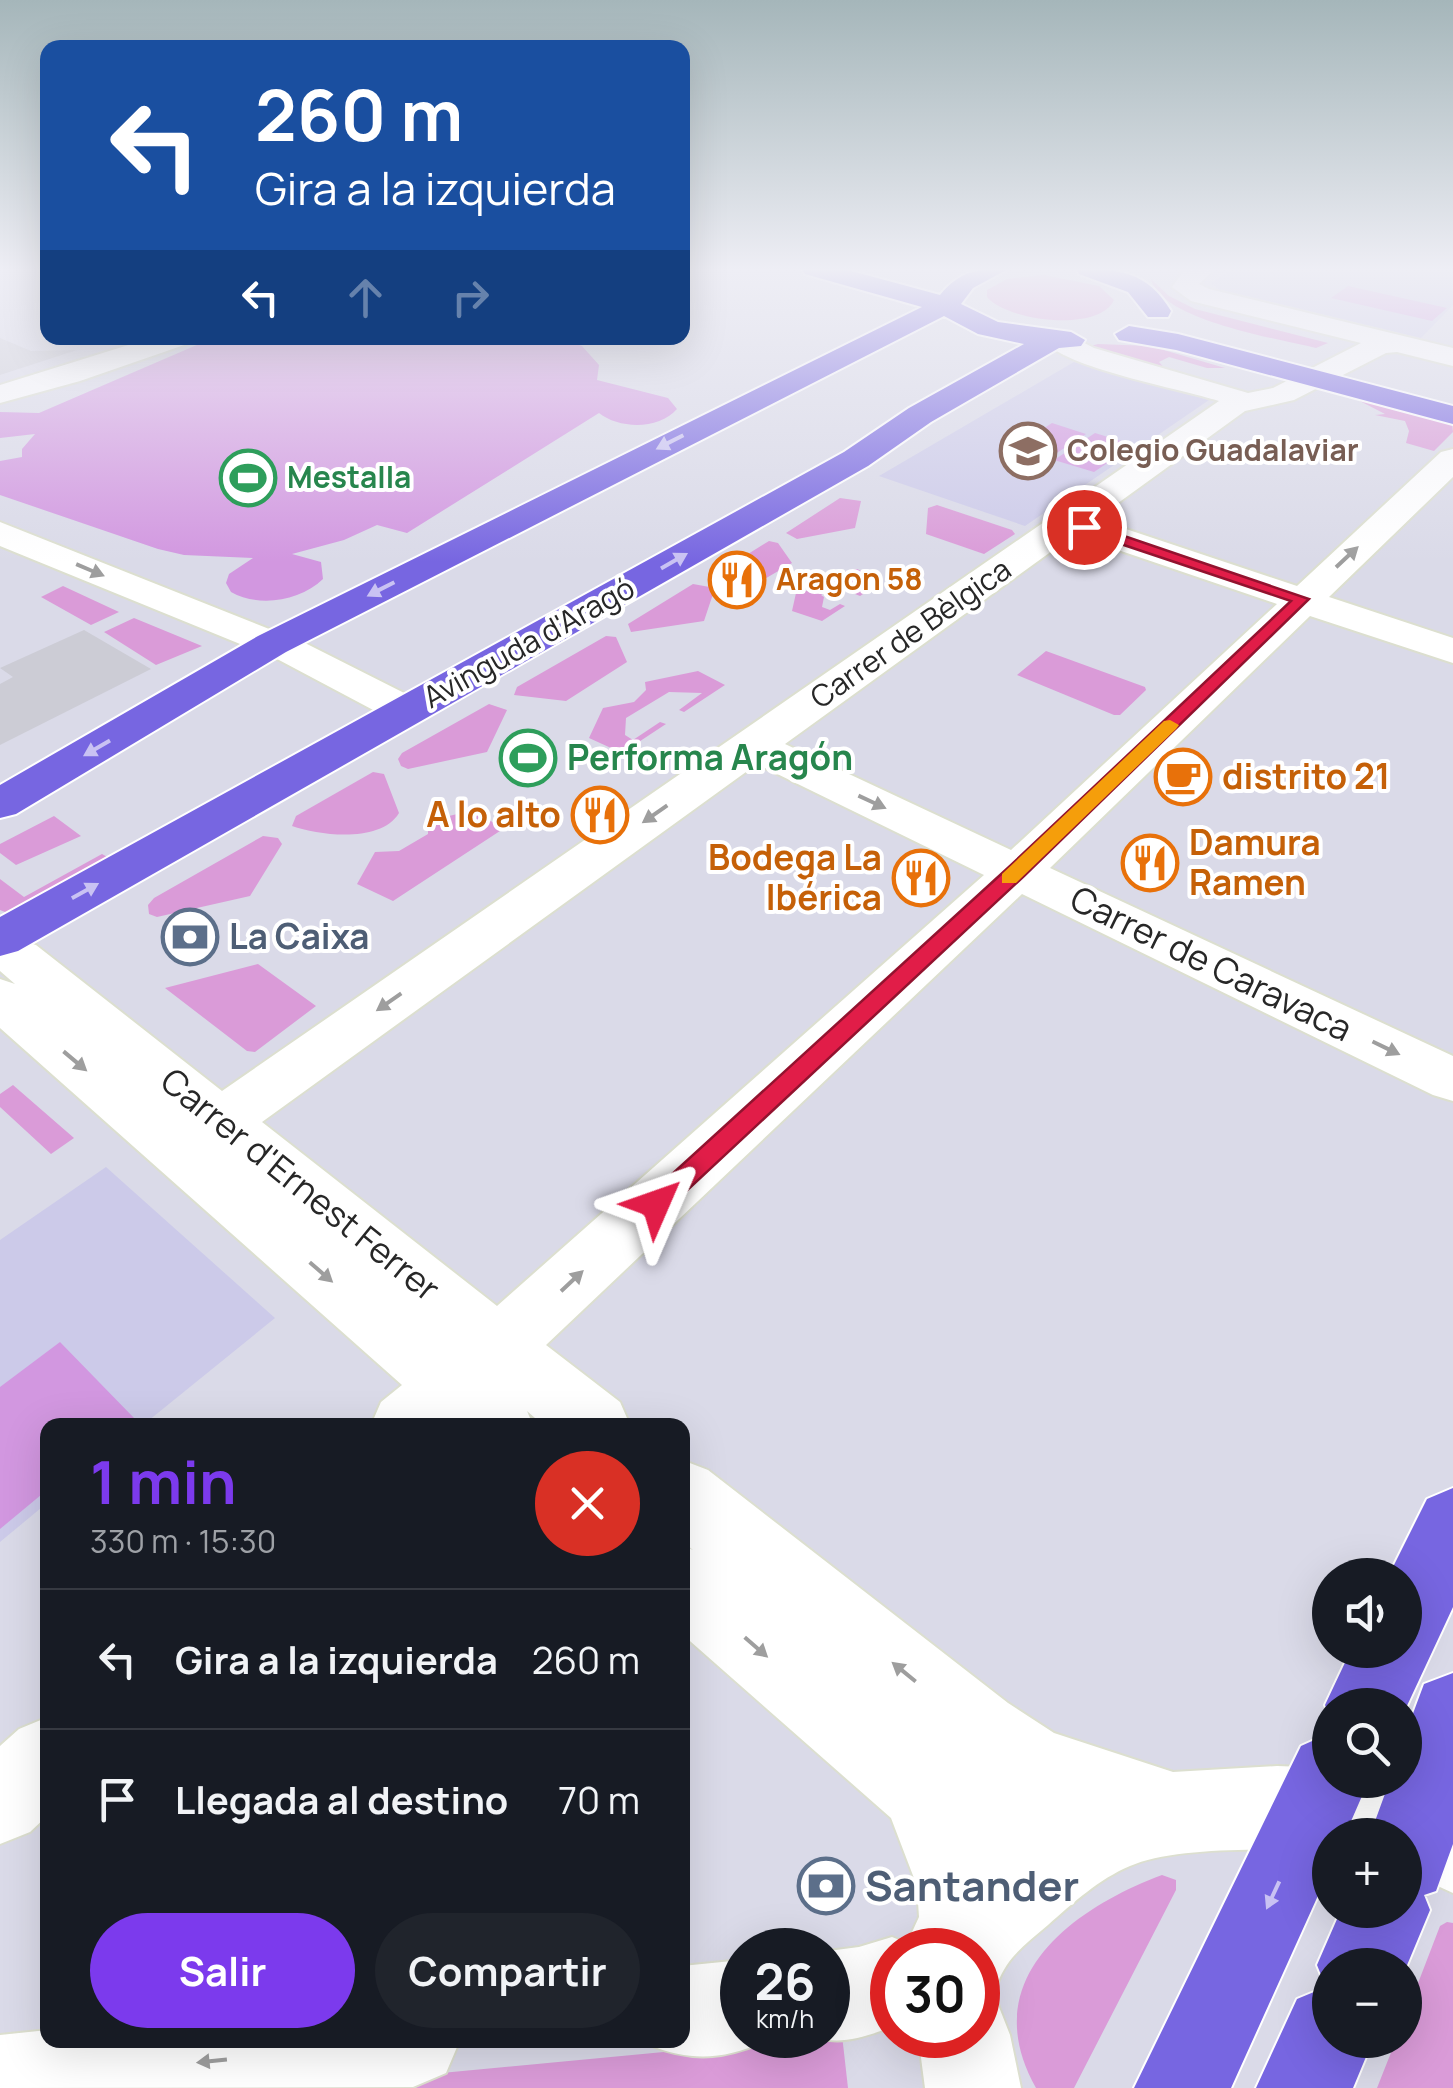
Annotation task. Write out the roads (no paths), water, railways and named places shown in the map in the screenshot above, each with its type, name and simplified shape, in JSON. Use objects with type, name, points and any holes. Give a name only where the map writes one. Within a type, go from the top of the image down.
[{"type":"main road","points":[[0,804],[272,644],[824,366]]},
{"type":"main road","name":"Avinguda d'Aragó","points":[[0,938],[856,458],[920,415],[1008,366]]},
{"type":"main road","points":[[1307,366],[1453,392]]},
{"type":"main road","points":[[1318,366],[1453,415]]},
{"type":"main road","points":[[1422,1589],[1453,1524]]},
{"type":"main road","points":[[1425,1846],[1453,1712]]},
{"type":"main road","points":[[1182,2088],[1319,1798]]},
{"type":"main road","points":[[1304,2088],[1318,2058]]},
{"type":"street","points":[[0,393],[18,383],[18,372],[10,366]]},
{"type":"street","points":[[0,393],[94,366]]},
{"type":"street","points":[[1129,366],[1228,394],[1237,398],[1237,403]]},
{"type":"street","name":"Carrer de Bèlgica","points":[[222,1120],[1237,403],[1270,401],[1339,366]]},
{"type":"street","points":[[464,1395],[1453,459]]},
{"type":"street","points":[[1069,522],[1453,651]]},
{"type":"street","points":[[0,533],[272,644],[407,712]]},
{"type":"street","name":"Carrer de Caravaca","points":[[752,746],[1453,1080]]},
{"type":"street","name":"Carrer d'Ernest Ferrer","points":[[0,952],[18,958],[222,1120],[464,1395]]},
{"type":"street","name":"Carrer d'Ernest Ferrer","points":[[0,998],[464,1395],[565,1418]]},
{"type":"street","points":[[690,1501],[979,1732],[1033,1767],[1172,1814]]},
{"type":"street","points":[[690,1591],[954,1820],[990,1831],[1012,1818],[1021,1800],[1018,1776],[979,1732]]},
{"type":"street","points":[[0,1802],[40,1765]]},
{"type":"street","points":[[921,1788],[948,1841],[961,1886],[961,1928]]},
{"type":"street","points":[[979,1928],[1030,1881],[1124,1825],[1312,1793]]},
{"type":"street","points":[[1336,1798],[1425,1846]]},
{"type":"street","points":[[690,2011],[720,2008]]},
{"type":"street","points":[[0,2082],[334,2048]]},
{"type":"street","points":[[968,2058],[974,2088]]},
{"type":"place","name":"Colegio Guadalaviar","points":[[1028,451]]},
{"type":"place","name":"Mestalla","points":[[248,478]]},
{"type":"place","name":"Aragon 58","points":[[737,580]]},
{"type":"place","name":"Performa Aragón","points":[[528,758]]},
{"type":"place","name":"distrito 21","points":[[1183,777]]},
{"type":"place","name":"A lo alto","points":[[600,815]]},
{"type":"place","name":"Damura Ramen","points":[[1150,863]]},
{"type":"place","name":"Bodega La Ibérica","points":[[921,878]]},
{"type":"place","name":"La Caixa","points":[[190,937]]},
{"type":"place","name":"Santander","points":[[826,1886]]}]
